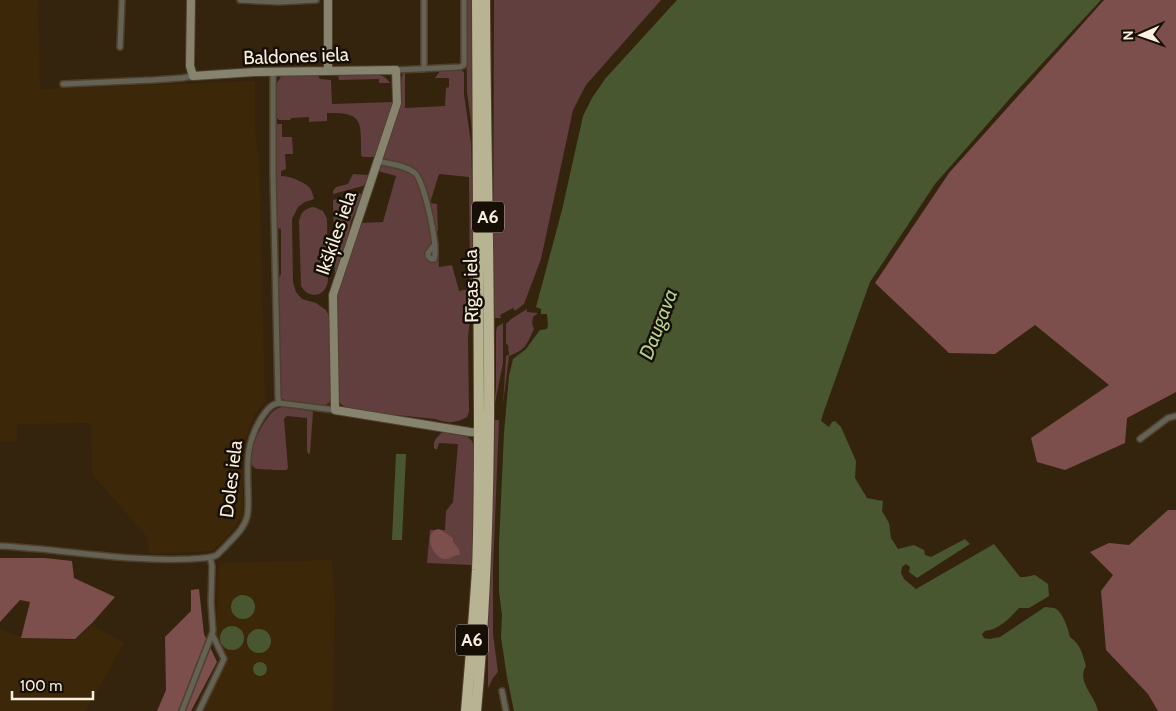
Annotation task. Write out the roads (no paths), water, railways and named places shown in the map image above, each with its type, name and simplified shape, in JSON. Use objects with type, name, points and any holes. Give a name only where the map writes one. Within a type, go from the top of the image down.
[{"type":"highway","name":"Rīgas iela","points":[[476,0],[484,433]]},
{"type":"highway","name":"Rīgas iela","points":[[481,571],[484,433],[485,0]]},
{"type":"highway","name":"A6","points":[[466,711],[481,571]]},
{"type":"highway","name":"A6","points":[[476,711],[483,619],[481,571]]},
{"type":"street","points":[[120,46],[122,0]]},
{"type":"street","points":[[191,0],[190,66],[193,76]]},
{"type":"street","points":[[240,0],[278,2],[316,0]]},
{"type":"street","points":[[328,0],[328,70]]},
{"type":"street","points":[[424,0],[424,69]]},
{"type":"street","name":"Baldones iela","points":[[63,84],[273,72],[460,67],[464,65],[464,0]]},
{"type":"street","name":"Ikšķiles iela","points":[[336,410],[333,295],[397,103],[396,70]]},
{"type":"street","points":[[273,72],[273,174],[279,403],[484,433]]},
{"type":"street","points":[[377,161],[407,168],[418,177],[432,225],[435,244]]},
{"type":"street","name":"Doles iela","points":[[210,557],[216,556],[235,537],[245,522],[248,509],[247,461],[249,445],[264,414],[269,408],[279,403]]},
{"type":"street","points":[[1140,439],[1168,418],[1176,416]]},
{"type":"street","points":[[0,546],[154,559],[210,557],[212,566],[211,602],[213,631],[182,711]]},
{"type":"street","points":[[199,711],[224,659],[212,634]]},
{"type":"street","points":[[502,691],[506,711]]},
{"type":"water","name":"Daugava","points":[[677,0],[1101,0],[1013,95],[935,184],[870,282],[821,421],[829,427],[835,421],[841,427],[856,461],[855,478],[867,498],[883,501],[882,511],[889,523],[891,538],[898,549],[914,545],[924,550],[925,555],[931,557],[965,539],[970,544],[917,578],[909,572],[910,567],[906,564],[902,567],[901,573],[904,579],[916,589],[994,544],[1020,577],[1035,575],[1048,584],[1049,596],[1029,608],[1019,608],[1004,623],[982,634],[984,638],[989,639],[1000,637],[1045,607],[1054,608],[1065,621],[1070,637],[1077,643],[1082,653],[1086,666],[1083,678],[1098,711],[514,711],[501,637],[502,615],[499,592],[499,544],[504,433],[509,376],[513,359],[526,349],[540,330],[547,329],[547,314],[541,314],[541,309],[536,307],[562,210],[583,116],[605,79]]},
{"type":"water","points":[[396,454],[406,454],[402,540],[392,540]]},
{"type":"water","points":[[243,595],[248,596],[254,602],[254,612],[248,618],[243,619],[238,618],[232,612],[231,607],[232,602],[238,596]]},
{"type":"water","points":[[232,626],[237,627],[243,633],[243,643],[237,649],[232,650],[227,649],[221,643],[220,638],[221,633],[227,627]]},
{"type":"water","points":[[259,629],[267,633],[271,641],[267,649],[259,653],[251,649],[247,641],[251,633]]},
{"type":"water","points":[[257,662],[263,662],[267,669],[263,676],[257,676],[253,672],[253,666]]}]
